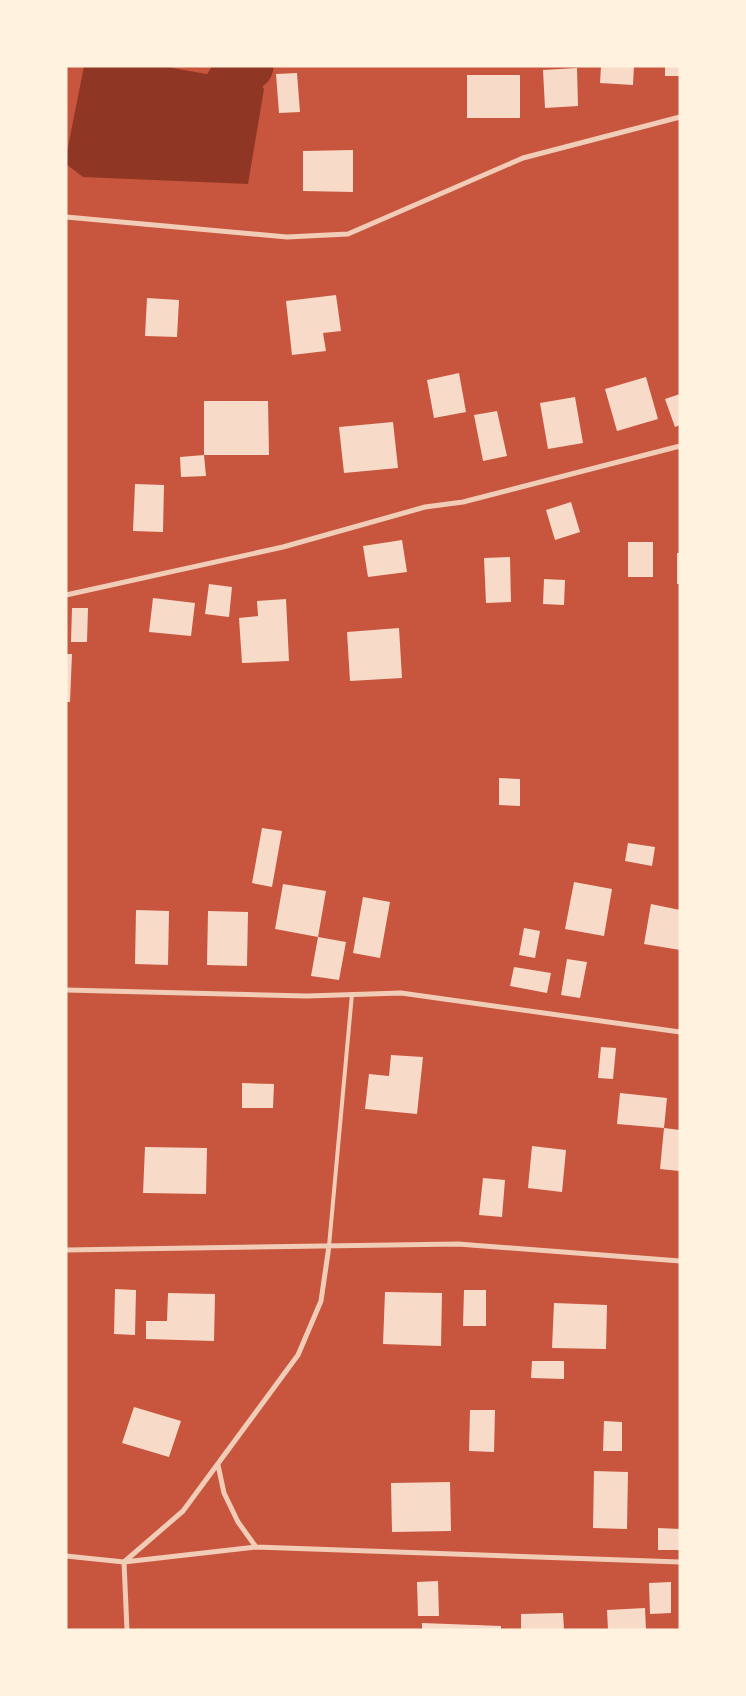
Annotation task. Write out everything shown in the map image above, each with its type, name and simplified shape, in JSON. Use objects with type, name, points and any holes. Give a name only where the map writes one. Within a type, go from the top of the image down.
[{"type":"street","points":[[66,217],[288,237],[348,234],[523,158],[680,117]]},
{"type":"street","points":[[66,595],[283,547],[425,507],[463,502],[680,446]]},
{"type":"street","points":[[66,990],[307,996],[402,993],[680,1032]]},
{"type":"street","points":[[66,1250],[458,1244],[680,1261]]},
{"type":"street","points":[[124,1562],[183,1511],[298,1355],[321,1301],[329,1246]]},
{"type":"street","points":[[218,1465],[224,1493],[238,1522],[256,1547]]},
{"type":"street","points":[[66,1556],[124,1562],[256,1547],[680,1562]]},
{"type":"street","points":[[124,1562],[127,1630]]},
{"type":"lane","points":[[329,1246],[352,994]]},
{"type":"shaded area","points":[[84,66],[170,66],[188,83],[236,84],[254,74],[264,89],[248,184],[83,177],[66,164],[66,157]]},
{"type":"building","points":[[601,66],[634,66],[633,85],[600,83]]},
{"type":"building","points":[[665,66],[680,66],[680,76],[665,76]]},
{"type":"building","points":[[577,68],[578,106],[545,108],[543,70]]},
{"type":"building","points":[[297,73],[300,112],[279,113],[276,74]]},
{"type":"building","points":[[467,75],[520,75],[520,118],[467,118]]},
{"type":"building","points":[[353,150],[353,192],[303,191],[303,151]]},
{"type":"building","points":[[336,295],[341,331],[323,333],[326,351],[292,355],[286,301]]},
{"type":"building","points":[[147,298],[179,300],[177,337],[145,336]]},
{"type":"building","points":[[459,373],[466,412],[434,418],[427,380]]},
{"type":"building","points":[[646,377],[658,419],[617,431],[605,389]]},
{"type":"building","points":[[680,394],[680,425],[675,427],[665,399]]},
{"type":"building","points":[[575,397],[583,443],[548,449],[540,403]]},
{"type":"building","points":[[204,401],[268,401],[269,455],[204,455]]},
{"type":"building","points":[[497,411],[507,456],[483,461],[474,415]]},
{"type":"building","points":[[393,422],[398,468],[344,473],[339,427]]},
{"type":"building","points":[[204,455],[206,476],[181,477],[180,457]]},
{"type":"building","points":[[135,484],[164,485],[163,532],[133,531]]},
{"type":"building","points":[[571,502],[580,532],[555,540],[546,510]]},
{"type":"building","points":[[402,540],[407,572],[368,577],[363,546]]},
{"type":"building","points":[[628,542],[653,542],[653,577],[628,577]]},
{"type":"building","points":[[677,553],[680,553],[680,584],[677,584]]},
{"type":"building","points":[[510,557],[511,602],[486,603],[484,558]]},
{"type":"building","points":[[544,579],[565,580],[564,605],[543,604]]},
{"type":"building","points":[[209,584],[232,587],[229,617],[205,614]]},
{"type":"building","points":[[153,598],[195,603],[191,636],[149,632]]},
{"type":"building","points":[[286,599],[289,661],[242,663],[239,618],[258,616],[257,601]]},
{"type":"building","points":[[72,608],[88,608],[87,642],[71,642]]},
{"type":"building","points":[[399,628],[402,678],[350,681],[347,632]]},
{"type":"building","points":[[66,654],[72,654],[70,702],[66,702]]},
{"type":"building","points":[[499,778],[520,779],[520,806],[499,805]]},
{"type":"building","points":[[262,828],[282,831],[272,887],[252,883]]},
{"type":"building","points":[[628,843],[655,847],[652,866],[625,861]]},
{"type":"building","points":[[574,882],[612,889],[604,936],[565,929]]},
{"type":"building","points":[[283,884],[326,891],[318,937],[275,929]]},
{"type":"building","points":[[363,897],[390,902],[380,958],[353,953]]},
{"type":"building","points":[[651,904],[680,910],[680,950],[644,944]]},
{"type":"building","points":[[136,910],[169,911],[168,965],[135,964]]},
{"type":"building","points":[[208,911],[248,912],[247,966],[207,965]]},
{"type":"building","points":[[524,928],[540,931],[535,958],[519,955]]},
{"type":"building","points":[[318,937],[346,942],[339,980],[311,976]]},
{"type":"building","points":[[567,959],[587,962],[580,998],[561,995]]},
{"type":"building","points":[[514,967],[551,973],[547,993],[510,986]]},
{"type":"building","points":[[601,1047],[616,1048],[613,1079],[598,1078]]},
{"type":"building","points":[[391,1055],[423,1057],[417,1114],[365,1109],[369,1074],[389,1076]]},
{"type":"building","points":[[242,1083],[274,1084],[273,1108],[242,1108]]},
{"type":"building","points":[[620,1093],[667,1098],[664,1128],[617,1124]]},
{"type":"building","points":[[664,1128],[680,1130],[679,1171],[660,1169]]},
{"type":"building","points":[[532,1146],[566,1150],[562,1192],[528,1188]]},
{"type":"building","points":[[145,1147],[207,1148],[206,1194],[143,1193]]},
{"type":"building","points":[[483,1178],[505,1180],[502,1217],[479,1215]]},
{"type":"building","points":[[115,1289],[136,1290],[135,1335],[114,1334]]},
{"type":"building","points":[[464,1290],[486,1290],[486,1326],[463,1326]]},
{"type":"building","points":[[385,1292],[442,1293],[441,1346],[383,1344]]},
{"type":"building","points":[[168,1293],[215,1294],[214,1341],[146,1339],[146,1321],[167,1321]]},
{"type":"building","points":[[554,1303],[607,1305],[606,1349],[552,1348]]},
{"type":"building","points":[[532,1361],[564,1361],[564,1379],[531,1378]]},
{"type":"building","points":[[134,1407],[181,1421],[169,1457],[122,1443]]},
{"type":"building","points":[[470,1410],[495,1410],[494,1452],[469,1451]]},
{"type":"building","points":[[604,1421],[622,1422],[622,1451],[603,1451]]},
{"type":"building","points":[[594,1471],[628,1472],[627,1529],[593,1528]]},
{"type":"building","points":[[450,1482],[451,1531],[392,1532],[391,1483]]},
{"type":"building","points":[[658,1528],[680,1529],[680,1550],[658,1550]]},
{"type":"building","points":[[438,1581],[439,1616],[418,1616],[417,1582]]},
{"type":"building","points":[[671,1582],[671,1613],[650,1614],[649,1583]]},
{"type":"building","points":[[645,1608],[646,1630],[608,1630],[607,1610]]},
{"type":"building","points":[[563,1613],[564,1630],[521,1630],[521,1614]]},
{"type":"building","points":[[422,1623],[501,1626],[501,1630],[422,1630]]},
{"type":"waterway","points":[[122,66],[123,84],[219,101],[241,66],[249,66]]}]
